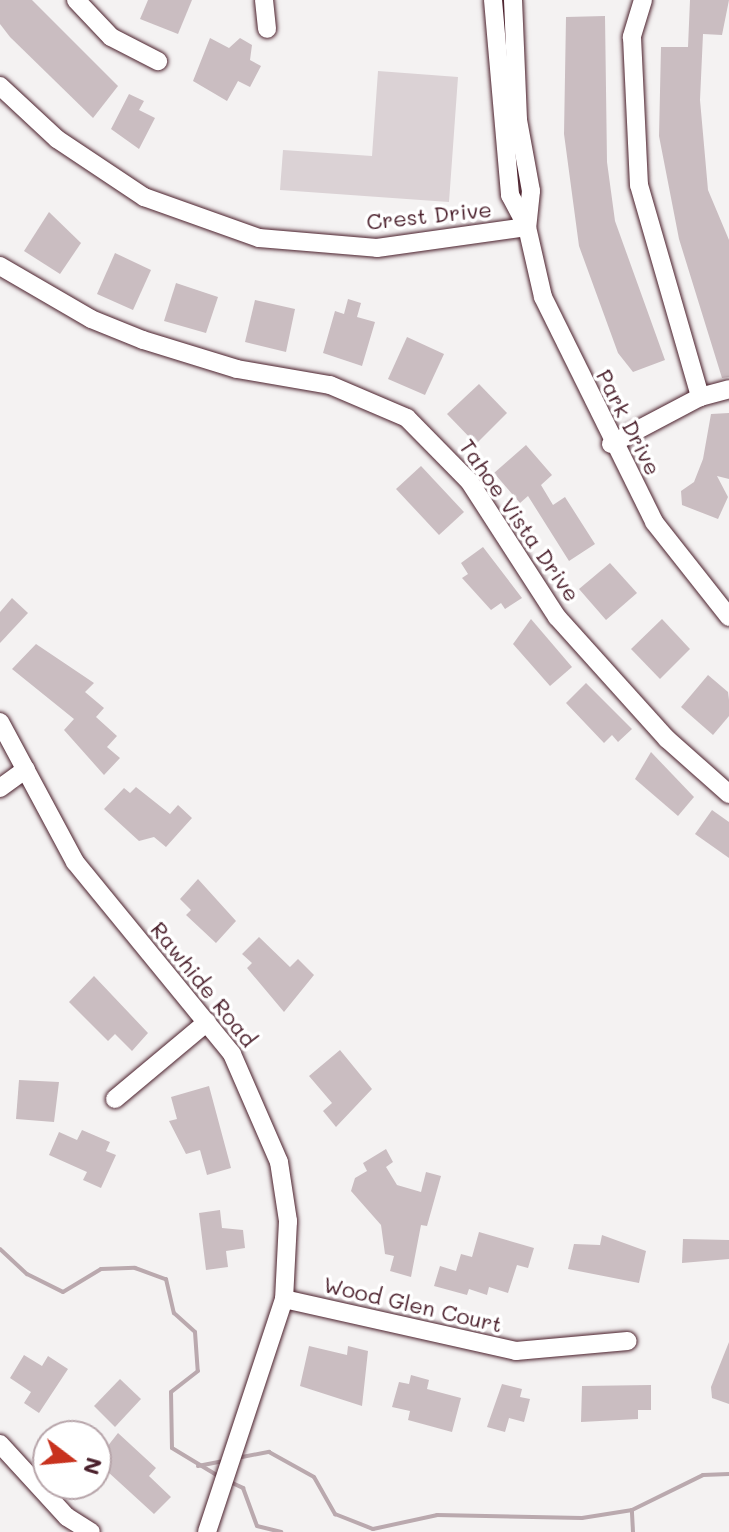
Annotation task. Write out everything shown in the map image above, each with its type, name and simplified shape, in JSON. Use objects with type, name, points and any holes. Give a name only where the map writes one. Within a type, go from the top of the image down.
[{"type":"street","points":[[264,0],[267,29]]},
{"type":"street","name":"Park Drive","points":[[493,0],[503,152],[510,195],[527,227],[543,297],[611,444],[654,522],[729,617]]},
{"type":"street","name":"Park Drive","points":[[513,0],[515,93],[531,191],[527,227]]},
{"type":"street","points":[[643,0],[632,37],[639,185],[700,397]]},
{"type":"street","points":[[78,1],[111,37],[158,61]]},
{"type":"street","name":"Crest Drive","points":[[0,86],[57,139],[144,197],[259,238],[377,248],[527,227]]},
{"type":"street","name":"Tahoe Vista Drive","points":[[0,266],[91,319],[143,340],[237,369],[344,389],[407,418],[469,481],[557,617],[667,739],[729,794]]},
{"type":"street","points":[[611,444],[700,397],[729,389]]},
{"type":"street","name":"Rawhide Road","points":[[0,722],[91,885],[207,1022],[253,1091],[279,1162],[288,1221],[284,1299],[216,1491],[207,1532]]},
{"type":"street","points":[[0,788],[26,769]]},
{"type":"street","points":[[115,1099],[207,1022]]},
{"type":"street","name":"Wood Glen Court","points":[[284,1299],[516,1351],[628,1341]]},
{"type":"street","points":[[0,1444],[67,1517],[91,1532]]},
{"type":"shaded area","points":[[378,71],[458,77],[449,202],[280,190],[283,150],[372,156]]},
{"type":"building","points":[[0,0],[32,0],[118,86],[93,118],[10,37],[0,24]]},
{"type":"building","points":[[148,0],[192,0],[178,34],[140,19]]},
{"type":"building","points":[[690,0],[729,0],[722,35],[703,34],[700,100],[708,190],[729,240],[729,377],[722,378],[679,239],[659,136],[661,47],[688,47]]},
{"type":"building","points":[[605,16],[607,162],[615,221],[665,360],[633,372],[618,353],[579,246],[564,134],[566,17]]},
{"type":"building","points":[[210,38],[229,48],[240,38],[252,45],[250,60],[261,66],[250,87],[238,81],[227,101],[193,81]]},
{"type":"building","points":[[129,94],[144,101],[139,110],[155,118],[139,149],[111,129]]},
{"type":"building","points":[[49,212],[81,243],[60,274],[24,251]]},
{"type":"building","points":[[115,253],[151,270],[133,310],[97,294]]},
{"type":"building","points":[[176,283],[218,297],[206,333],[164,321]]},
{"type":"building","points":[[348,299],[361,303],[357,317],[375,322],[362,366],[323,353],[335,311],[344,314]]},
{"type":"building","points":[[255,300],[295,309],[286,352],[245,342]]},
{"type":"building","points":[[407,337],[444,354],[425,395],[388,379]]},
{"type":"building","points":[[479,384],[507,413],[476,444],[447,414]]},
{"type":"building","points":[[729,413],[729,479],[717,476],[728,497],[718,519],[682,505],[681,491],[694,482],[703,459],[711,414]]},
{"type":"building","points":[[526,445],[552,475],[541,485],[553,505],[565,497],[595,544],[569,561],[528,496],[520,503],[494,473]]},
{"type":"building","points":[[421,466],[464,512],[439,535],[396,489]]},
{"type":"building","points":[[483,547],[522,598],[505,609],[501,603],[491,610],[462,578],[468,574],[461,563]]},
{"type":"building","points":[[610,563],[637,593],[606,620],[579,589]]},
{"type":"building","points":[[12,598],[28,613],[0,643],[0,612]]},
{"type":"building","points":[[531,619],[572,667],[550,686],[513,644]]},
{"type":"building","points":[[662,619],[690,649],[660,679],[631,649]]},
{"type":"building","points":[[36,644],[94,683],[85,692],[104,708],[96,717],[117,736],[107,747],[120,758],[104,775],[64,730],[74,719],[12,669]]},
{"type":"building","points":[[708,675],[728,692],[729,700],[729,716],[713,735],[681,707]]},
{"type":"building","points":[[586,683],[632,729],[618,742],[612,735],[604,743],[566,703]]},
{"type":"building","points":[[651,752],[694,797],[678,816],[635,779]]},
{"type":"building","points":[[136,787],[170,814],[178,805],[192,818],[166,847],[154,837],[139,841],[104,809],[124,788],[130,793]]},
{"type":"building","points":[[712,810],[729,822],[729,858],[695,834]]},
{"type":"building","points":[[198,879],[236,921],[216,943],[186,915],[191,910],[180,899]]},
{"type":"building","points":[[259,937],[290,967],[298,959],[314,975],[284,1012],[247,968],[252,963],[242,954]]},
{"type":"building","points":[[94,976],[148,1033],[132,1051],[115,1034],[108,1041],[69,1002]]},
{"type":"building","points":[[340,1050],[372,1089],[336,1127],[323,1111],[332,1103],[309,1076]]},
{"type":"building","points":[[19,1080],[59,1082],[54,1122],[16,1119]]},
{"type":"building","points":[[209,1086],[231,1168],[207,1175],[200,1150],[186,1154],[169,1121],[177,1119],[171,1097]]},
{"type":"building","points":[[82,1130],[110,1142],[106,1151],[116,1155],[101,1188],[83,1180],[87,1172],[49,1155],[59,1132],[77,1140]]},
{"type":"building","points":[[386,1149],[393,1162],[386,1167],[397,1185],[421,1192],[426,1172],[441,1176],[427,1226],[421,1225],[411,1277],[390,1271],[394,1256],[385,1254],[381,1225],[351,1191],[355,1178],[367,1171],[363,1163]]},
{"type":"building","points":[[220,1210],[222,1228],[243,1230],[245,1248],[226,1251],[228,1267],[206,1270],[199,1213]]},
{"type":"building","points":[[479,1232],[534,1248],[528,1268],[517,1265],[508,1293],[489,1287],[487,1295],[469,1289],[467,1295],[434,1286],[440,1266],[456,1271],[461,1254],[472,1257]]},
{"type":"building","points":[[602,1235],[646,1251],[639,1283],[568,1269],[574,1244],[600,1245]]},
{"type":"building","points":[[683,1239],[729,1240],[729,1259],[682,1263]]},
{"type":"building","points":[[729,1342],[729,1404],[712,1398],[711,1387]]},
{"type":"building","points":[[309,1346],[347,1355],[348,1346],[368,1351],[362,1406],[300,1386]]},
{"type":"building","points":[[24,1355],[42,1366],[48,1356],[68,1369],[39,1413],[24,1403],[31,1392],[10,1378]]},
{"type":"building","points":[[411,1375],[429,1380],[427,1389],[461,1398],[452,1432],[408,1420],[410,1411],[392,1407],[399,1382],[409,1384]]},
{"type":"building","points":[[120,1379],[141,1399],[115,1427],[112,1420],[108,1420],[94,1406]]},
{"type":"building","points":[[502,1384],[522,1389],[520,1397],[530,1399],[524,1422],[509,1418],[505,1432],[487,1427]]},
{"type":"building","points":[[651,1385],[651,1410],[638,1410],[638,1419],[581,1422],[582,1386]]},
{"type":"building","points":[[118,1433],[156,1468],[149,1476],[171,1497],[154,1514],[112,1476],[112,1441]]},
{"type":"waterway","points":[[0,1249],[27,1274],[63,1292],[101,1269],[135,1268],[166,1279],[174,1313],[195,1332],[198,1371],[171,1392],[172,1448],[220,1477]]},
{"type":"waterway","points":[[237,1458],[269,1452],[314,1477],[335,1514],[373,1529],[437,1515],[582,1518],[632,1510]]},
{"type":"waterway","points":[[198,1466],[224,1461]]},
{"type":"waterway","points":[[633,1532],[632,1510],[703,1475],[729,1474]]},
{"type":"waterway","points":[[228,1481],[243,1488],[257,1526],[281,1532]]}]
